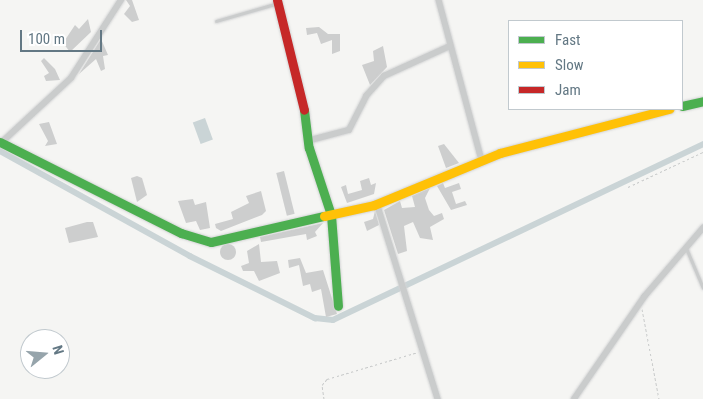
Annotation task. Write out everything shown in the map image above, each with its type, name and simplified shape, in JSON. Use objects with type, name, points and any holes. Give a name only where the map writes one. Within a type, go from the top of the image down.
[{"type":"street","points":[[121,0],[68,81],[1,142],[202,241],[331,215],[377,203],[482,160],[591,126],[664,110]]},
{"type":"street","points":[[439,0],[482,160]]},
{"type":"street","points":[[278,2],[302,90],[308,141],[331,215],[338,306]]},
{"type":"street","points":[[308,141],[349,130],[368,93],[384,76],[450,46]]},
{"type":"street","points":[[683,106],[703,101]]},
{"type":"street","points":[[377,203],[408,296],[438,399]]},
{"type":"street","points":[[574,399],[640,303],[703,228]]},
{"type":"lane","points":[[216,21],[278,2]]},
{"type":"lane","points":[[686,248],[703,288]]},
{"type":"path","points":[[628,187],[703,152]]},
{"type":"path","points":[[640,303],[652,346],[659,399]]},
{"type":"path","points":[[324,399],[322,385],[327,379],[423,350]]},
{"type":"shaded area","points":[[205,118],[213,140],[201,144],[193,122]]},
{"type":"building","points":[[126,0],[132,0],[139,20],[132,22],[124,14],[130,6]]},
{"type":"building","points":[[88,19],[91,32],[70,52],[63,43],[75,25],[79,29]]},
{"type":"building","points":[[319,27],[328,34],[340,34],[340,51],[332,54],[332,40],[321,44],[317,33],[307,35],[306,28]]},
{"type":"building","points":[[101,39],[108,55],[103,56],[105,69],[101,71],[96,59],[79,74]]},
{"type":"building","points":[[383,46],[387,67],[370,85],[362,65],[374,61],[373,51]]},
{"type":"building","points":[[44,58],[55,69],[60,80],[46,81],[44,76],[49,73],[41,61]]},
{"type":"building","points":[[49,122],[57,144],[45,146],[48,141],[39,124]]},
{"type":"building","points":[[444,144],[459,163],[446,168],[438,146]]},
{"type":"building","points":[[284,171],[295,214],[287,216],[276,173]]},
{"type":"building","points":[[137,176],[142,178],[147,195],[137,202],[131,178]]},
{"type":"building","points":[[369,178],[371,185],[376,183],[374,194],[347,203],[341,187],[346,185],[348,194],[362,190],[360,181]]},
{"type":"building","points":[[443,183],[445,188],[459,183],[461,189],[452,192],[456,204],[465,201],[467,205],[451,210],[437,186]]},
{"type":"building","points":[[430,188],[425,198],[429,210],[434,216],[442,213],[444,219],[430,227],[433,240],[420,238],[413,222],[404,226],[407,251],[398,254],[384,210],[400,201],[402,208],[415,207],[412,196]]},
{"type":"building","points":[[261,191],[266,211],[262,215],[221,231],[216,228],[215,224],[233,219],[231,212],[249,203],[246,196]]},
{"type":"building","points":[[193,199],[195,205],[206,202],[210,228],[200,230],[196,221],[186,223],[178,201]]},
{"type":"building","points":[[375,211],[379,225],[367,231],[364,222],[373,219]]},
{"type":"building","points":[[93,222],[98,237],[69,243],[65,228]]},
{"type":"building","points":[[323,223],[315,232],[317,236],[307,240],[306,234],[261,242],[260,237]]},
{"type":"building","points":[[228,244],[234,246],[236,252],[234,258],[228,260],[222,258],[220,252],[222,246]]},
{"type":"building","points":[[259,244],[261,262],[277,261],[280,273],[259,281],[254,271],[243,271],[241,266],[249,263],[247,251]]},
{"type":"building","points":[[300,258],[306,273],[323,270],[337,314],[326,317],[321,289],[312,292],[310,284],[303,286],[299,265],[289,268],[288,260]]},
{"type":"waterway","points":[[0,151],[190,256],[315,318],[333,320],[703,144]]},
{"type":"traffic: fast","points":[[683,106],[703,101]]},
{"type":"traffic: fast","points":[[304,110],[309,148],[331,215],[338,306]]},
{"type":"traffic: fast","points":[[0,142],[181,233],[211,242],[324,216]]},
{"type":"traffic: slow","points":[[324,216],[374,205],[500,153],[665,110]]},
{"type":"traffic: jam","points":[[277,0],[304,110]]}]
